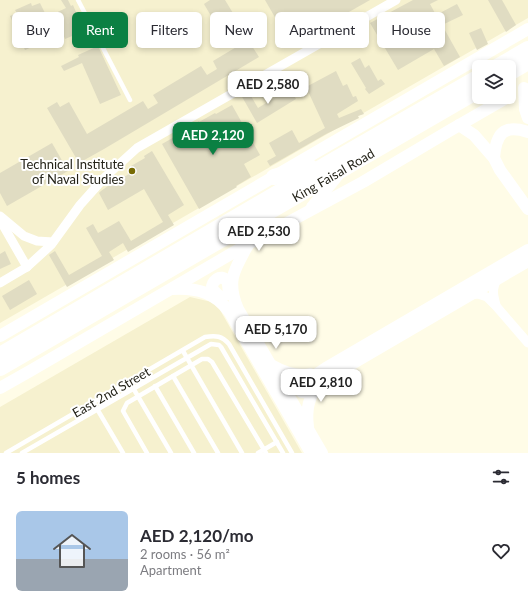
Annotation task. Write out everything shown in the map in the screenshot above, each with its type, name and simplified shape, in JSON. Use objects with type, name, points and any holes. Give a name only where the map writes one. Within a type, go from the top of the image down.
[{"type":"highway","points":[[509,60],[528,49]]},
{"type":"highway","points":[[516,69],[528,62]]},
{"type":"highway","name":"King Faisal Road","points":[[0,368],[336,166],[472,81]]},
{"type":"highway","name":"King Faisal Road","points":[[0,355],[336,166],[472,94]]},
{"type":"highway","points":[[274,177],[309,167],[336,166]]},
{"type":"main road","points":[[0,336],[528,30]]},
{"type":"main road","points":[[516,93],[526,87]]},
{"type":"main road","points":[[526,87],[525,109],[528,118]]},
{"type":"main road","points":[[0,388],[248,244],[363,182],[496,104]]},
{"type":"main road","points":[[458,125],[474,135],[494,158],[500,170],[528,209]]},
{"type":"main road","points":[[494,158],[495,148],[502,133],[513,129],[528,132]]},
{"type":"main road","points":[[308,213],[336,166]]},
{"type":"main road","points":[[248,244],[234,271],[234,311],[311,453]]},
{"type":"main road","points":[[308,430],[307,414],[311,397],[314,390],[328,372],[528,250]]},
{"type":"main road","points":[[271,365],[282,371],[300,375],[328,372],[469,296],[528,261]]},
{"type":"main road","points":[[172,289],[186,288],[207,293],[234,311],[271,365],[322,453]]},
{"type":"street","points":[[0,283],[27,266],[51,245],[80,206],[105,177],[137,148],[396,0]]},
{"type":"street","points":[[0,216],[24,236],[37,241],[53,242]]},
{"type":"street","points":[[0,220],[27,266]]},
{"type":"street","points":[[496,306],[493,289],[497,279]]},
{"type":"street","points":[[469,296],[478,294],[487,297],[528,343]]},
{"type":"lane","points":[[78,0],[130,100]]},
{"type":"lane","name":"East 2nd Street","points":[[6,453],[206,337],[218,336],[226,340],[229,344],[292,453]]},
{"type":"lane","name":"East 2nd Street","points":[[22,453],[211,344],[221,347],[277,442]]},
{"type":"lane","points":[[183,351],[242,453]]},
{"type":"lane","points":[[147,453],[123,411],[124,407],[127,403],[138,396],[173,376],[202,360],[208,359],[212,362],[265,451]]},
{"type":"lane","points":[[173,376],[218,453]]},
{"type":"lane","points":[[129,381],[171,453]]},
{"type":"lane","points":[[156,386],[194,453]]},
{"type":"lane","points":[[93,402],[123,453]]},
{"type":"lane","points":[[258,453],[265,451],[277,442],[283,453]]},
{"type":"shaded area","name":"Technical Institute of Naval Studies","points":[[0,0],[528,0],[528,18],[0,323]]},
{"type":"shaded area","points":[[190,297],[216,303],[302,453],[0,453],[0,407]]},
{"type":"building","points":[[61,0],[68,0],[71,6],[73,5],[76,12],[72,12],[72,36],[65,39],[64,12],[58,12],[66,8]]},
{"type":"building","points":[[210,0],[225,0],[232,12],[210,12],[210,14],[204,4]]},
{"type":"building","points":[[265,0],[370,0],[349,12],[275,12],[275,17]]},
{"type":"building","points":[[413,0],[438,0],[430,4],[434,12],[391,12]]},
{"type":"building","points":[[488,0],[502,0],[516,25],[506,32]]},
{"type":"building","points":[[31,3],[32,6],[40,3],[44,12],[16,12],[15,10]]},
{"type":"building","points":[[457,4],[463,15],[445,24],[445,12],[442,12]]},
{"type":"building","points":[[377,19],[377,35],[370,23]]},
{"type":"building","points":[[481,28],[488,44],[477,50],[469,33]]},
{"type":"building","points":[[445,30],[460,57],[444,66],[434,49],[398,70],[385,48],[445,48]]},
{"type":"building","points":[[94,48],[99,48],[121,95],[100,104],[82,63],[64,71],[61,66],[79,57],[78,55]]},
{"type":"building","points":[[235,48],[253,48],[259,57],[79,163],[47,108],[57,102],[60,107],[69,102],[87,134],[143,101],[148,109],[158,103],[153,95],[201,66],[207,75],[217,69],[213,61]]},
{"type":"building","points":[[360,58],[365,68],[369,65],[378,81],[381,79],[385,84],[369,94],[351,63]]},
{"type":"building","points":[[336,71],[343,86],[347,84],[353,97],[356,96],[358,101],[337,114],[339,118],[361,109],[364,114],[270,166],[267,161],[276,156],[269,143],[292,130],[299,143],[325,128],[306,87]]},
{"type":"building","points":[[290,88],[296,99],[257,123],[241,95],[248,91],[258,108]]},
{"type":"building","points":[[232,105],[260,155],[244,164],[251,177],[199,209],[162,144],[199,121]]},
{"type":"building","points":[[52,143],[68,171],[7,206],[0,193],[0,173]]},
{"type":"building","points":[[152,151],[184,205],[168,215],[174,225],[128,252],[123,243],[109,252],[114,260],[67,287],[49,255],[55,251],[69,275],[102,256],[86,228],[93,224],[98,233],[119,221],[131,241],[163,222],[144,189],[108,210],[99,193],[108,186],[109,181],[114,183],[134,171],[131,166],[145,158],[144,156]]},
{"type":"building","points":[[5,251],[11,264],[0,269],[0,254]]},
{"type":"building","points":[[29,280],[37,294],[10,310],[2,296]]},
{"type":"place","name":"Technical Institute of Naval Studies","points":[[132,171]]}]
